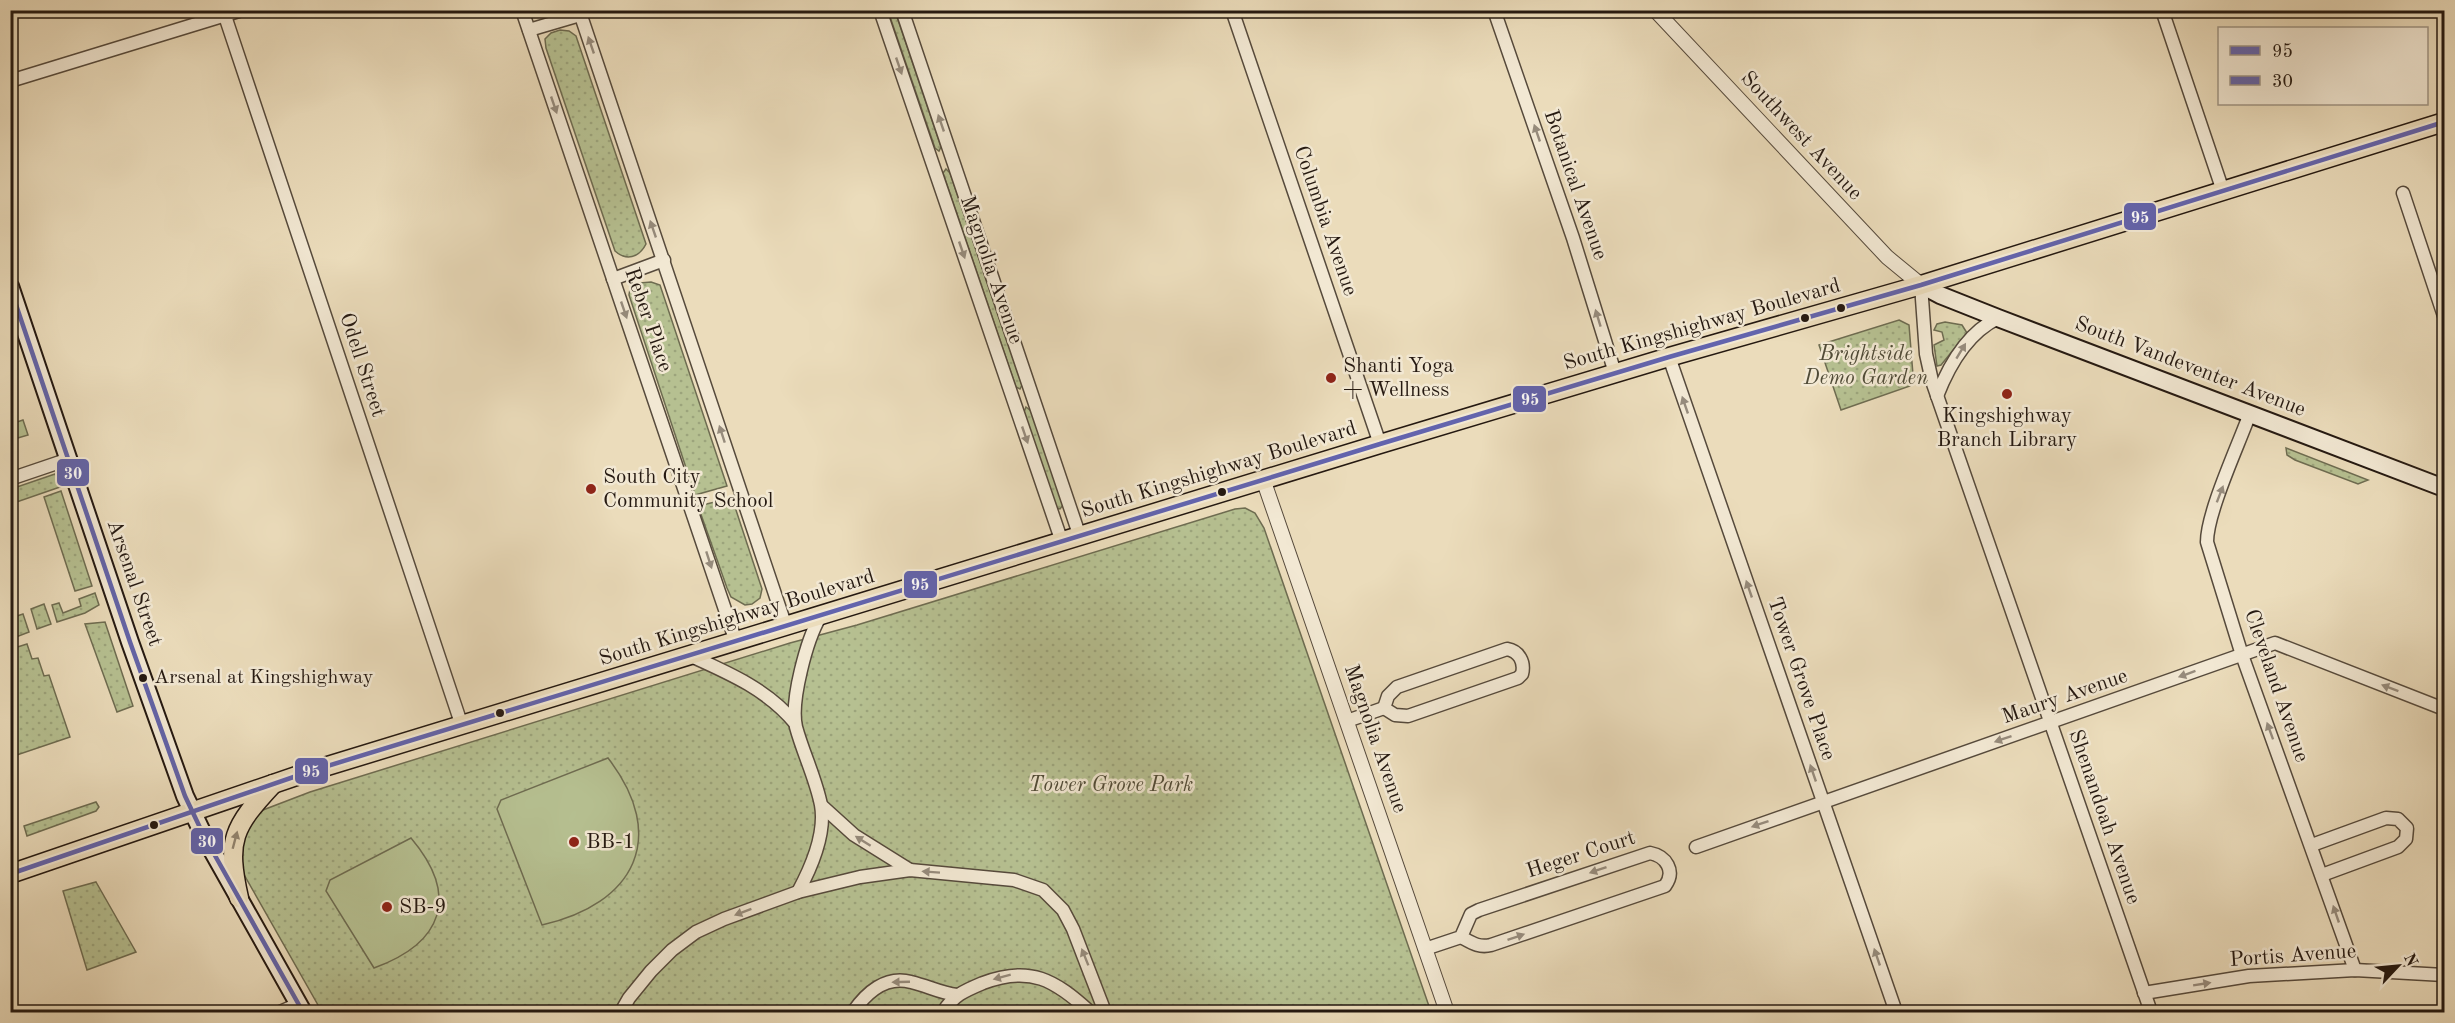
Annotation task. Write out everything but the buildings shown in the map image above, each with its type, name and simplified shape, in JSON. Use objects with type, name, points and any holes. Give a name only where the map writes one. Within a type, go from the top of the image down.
[{"type":"main road","name":"South Kingshighway Boulevard","points":[[10,874],[273,783],[820,617],[1263,479],[1669,357],[1921,285],[2445,122]]},
{"type":"main road","name":"South Vandeventer Avenue","points":[[1921,285],[1998,318],[2445,488]]},
{"type":"main road","name":"Arsenal Street","points":[[10,286],[158,720],[192,811],[301,1008]]},
{"type":"main road","points":[[239,898],[232,860],[236,834],[247,812],[273,783]]},
{"type":"street","points":[[10,81],[243,10]]},
{"type":"street","name":"Reber Place","points":[[522,10],[736,642]]},
{"type":"street","name":"Magnolia Avenue","points":[[880,10],[1062,542]]},
{"type":"street","name":"Magnolia Avenue","points":[[902,10],[1080,537]]},
{"type":"street","name":"Columbia Avenue","points":[[1233,10],[1380,444]]},
{"type":"street","name":"Botanical Avenue","points":[[1494,10],[1573,238],[1615,374]]},
{"type":"street","name":"Southwest Avenue","points":[[1655,10],[1887,257],[1921,285]]},
{"type":"street","points":[[2162,10],[2223,190]]},
{"type":"street","points":[[529,30],[580,13]]},
{"type":"street","name":"Reber Place","points":[[580,13],[786,627]]},
{"type":"street","name":"Odell Street","points":[[225,16],[462,726]]},
{"type":"street","points":[[932,164],[952,157]]},
{"type":"street","points":[[2403,193],[2445,316]]},
{"type":"street","points":[[613,279],[664,260]]},
{"type":"street","name":"Shenandoah Avenue","points":[[1921,285],[1928,368],[2151,1012]]},
{"type":"street","points":[[1937,396],[1965,344],[1975,333],[1998,318]]},
{"type":"street","name":"Tower Grove Place","points":[[1669,357],[1896,1012]]},
{"type":"street","name":"Cleveland Avenue","points":[[2250,413],[2207,532],[2210,550],[2242,655],[2355,970]]},
{"type":"street","points":[[10,479],[69,459]]},
{"type":"street","name":"Magnolia Avenue","points":[[1263,479],[1447,1012]]},
{"type":"street","points":[[795,723],[805,653],[820,617]]},
{"type":"street","name":"Maury Avenue","points":[[1696,847],[2275,644],[2445,709]]},
{"type":"street","points":[[1347,721],[1384,708],[1401,716],[1419,712],[1518,678],[1524,669],[1522,662],[1519,654],[1507,649],[1396,687],[1388,696],[1384,708]]},
{"type":"street","points":[[691,656],[721,669],[765,694],[795,723],[822,806],[817,849],[798,892]]},
{"type":"street","points":[[822,806],[854,835],[910,870]]},
{"type":"street","points":[[2312,845],[2386,818],[2398,819],[2407,828],[2406,839],[2398,848],[2322,875]]},
{"type":"street","name":"Heger Court","points":[[1650,853],[1659,855],[1667,862],[1670,872],[1665,886],[1483,947],[1461,937],[1471,914],[1479,910],[1650,853]]},
{"type":"street","points":[[621,1012],[628,998],[651,971],[672,950],[696,932],[798,892],[860,877],[910,870],[1014,880],[1043,890],[1063,910],[1073,929],[1105,1012]]},
{"type":"street","points":[[1425,949],[1461,937]]},
{"type":"street","name":"Portis Avenue","points":[[2144,993],[2249,976],[2355,970],[2445,975]]},
{"type":"street","points":[[853,1012],[863,998],[874,989],[896,981],[910,981],[944,994],[957,994],[1008,975],[1030,975],[1056,986],[1090,1012]]},
{"type":"street","points":[[943,1012],[957,994]]},
{"type":"street","points":[[280,1012],[301,1008]]},
{"type":"green space","points":[[888,11],[895,11],[941,147],[939,151],[935,148]]},
{"type":"green space","points":[[560,30],[569,31],[576,36],[646,244],[636,255],[628,257],[615,251],[546,48],[545,39],[551,33]]},
{"type":"green space","points":[[946,169],[950,173],[1022,385],[1020,389],[1016,387],[943,173]]},
{"type":"green space","points":[[651,282],[660,285],[727,486],[695,495],[629,295],[630,289],[640,283]]},
{"type":"green space","name":"Brightside Demo Garden","points":[[1899,320],[1909,325],[1913,375],[1910,386],[1841,410],[1819,345]]},
{"type":"green space","points":[[1945,322],[1962,325],[1967,333],[1941,365],[1937,366],[1934,345],[1944,340],[1942,332],[1934,330],[1937,324]]},
{"type":"green space","points":[[1026,407],[1031,411],[1063,505],[1060,509],[1056,508],[1024,412]]},
{"type":"green space","points":[[23,420],[28,435],[11,440],[11,424]]},
{"type":"green space","points":[[2286,448],[2368,480],[2358,484],[2295,460],[2287,455]]},
{"type":"green space","points":[[55,474],[60,487],[11,504],[11,489]]},
{"type":"green space","points":[[61,491],[92,586],[75,591],[44,497]]},
{"type":"green space","points":[[732,498],[762,589],[760,598],[752,604],[745,605],[731,597],[698,506]]},
{"type":"green space","name":"Tower Grove Park","points":[[1245,508],[1255,513],[1264,528],[1431,1012],[322,1012],[242,871],[239,853],[250,820],[263,810],[310,792],[790,643],[857,625],[1235,509]]},
{"type":"green space","points":[[95,593],[99,605],[85,613],[57,622],[52,605],[59,603],[63,613],[81,606],[79,599]]},
{"type":"green space","points":[[44,604],[51,624],[37,629],[31,609]]},
{"type":"green space","points":[[23,614],[29,632],[11,639],[11,618]]},
{"type":"green space","points":[[105,622],[133,706],[117,712],[85,624]]},
{"type":"green space","points":[[27,644],[32,659],[38,658],[44,676],[49,675],[70,737],[11,757],[11,649]]},
{"type":"green space","name":"BB-1","points":[[608,758],[626,787],[636,814],[638,840],[633,863],[620,884],[600,901],[574,915],[542,925],[497,809],[501,800]]},
{"type":"green space","points":[[96,802],[99,807],[96,811],[27,836],[24,826]]},
{"type":"green space","name":"SB-9","points":[[411,838],[426,859],[436,879],[439,898],[437,915],[429,931],[416,945],[397,958],[374,968],[326,891],[330,880]]},
{"type":"green space","points":[[96,882],[136,952],[87,970],[63,891]]},
{"type":"transit line","name":"95","points":[[10,874],[311,771],[1380,444],[1669,357],[1921,285],[2444,122]]},
{"type":"transit line","name":"30","points":[[10,287],[130,642],[185,796],[204,836],[303,1012]]},
{"type":"place","name":"Shanti Yoga + Wellness","points":[[1331,378]]},
{"type":"place","name":"Kingshighway Branch Library","points":[[2007,394]]},
{"type":"place","name":"South City Community School","points":[[591,489]]},
{"type":"place","name":"Arsenal at Kingshighway","points":[[143,678]]},
{"type":"place","name":"BB-1","points":[[574,842]]},
{"type":"place","name":"SB-9","points":[[387,907]]}]
